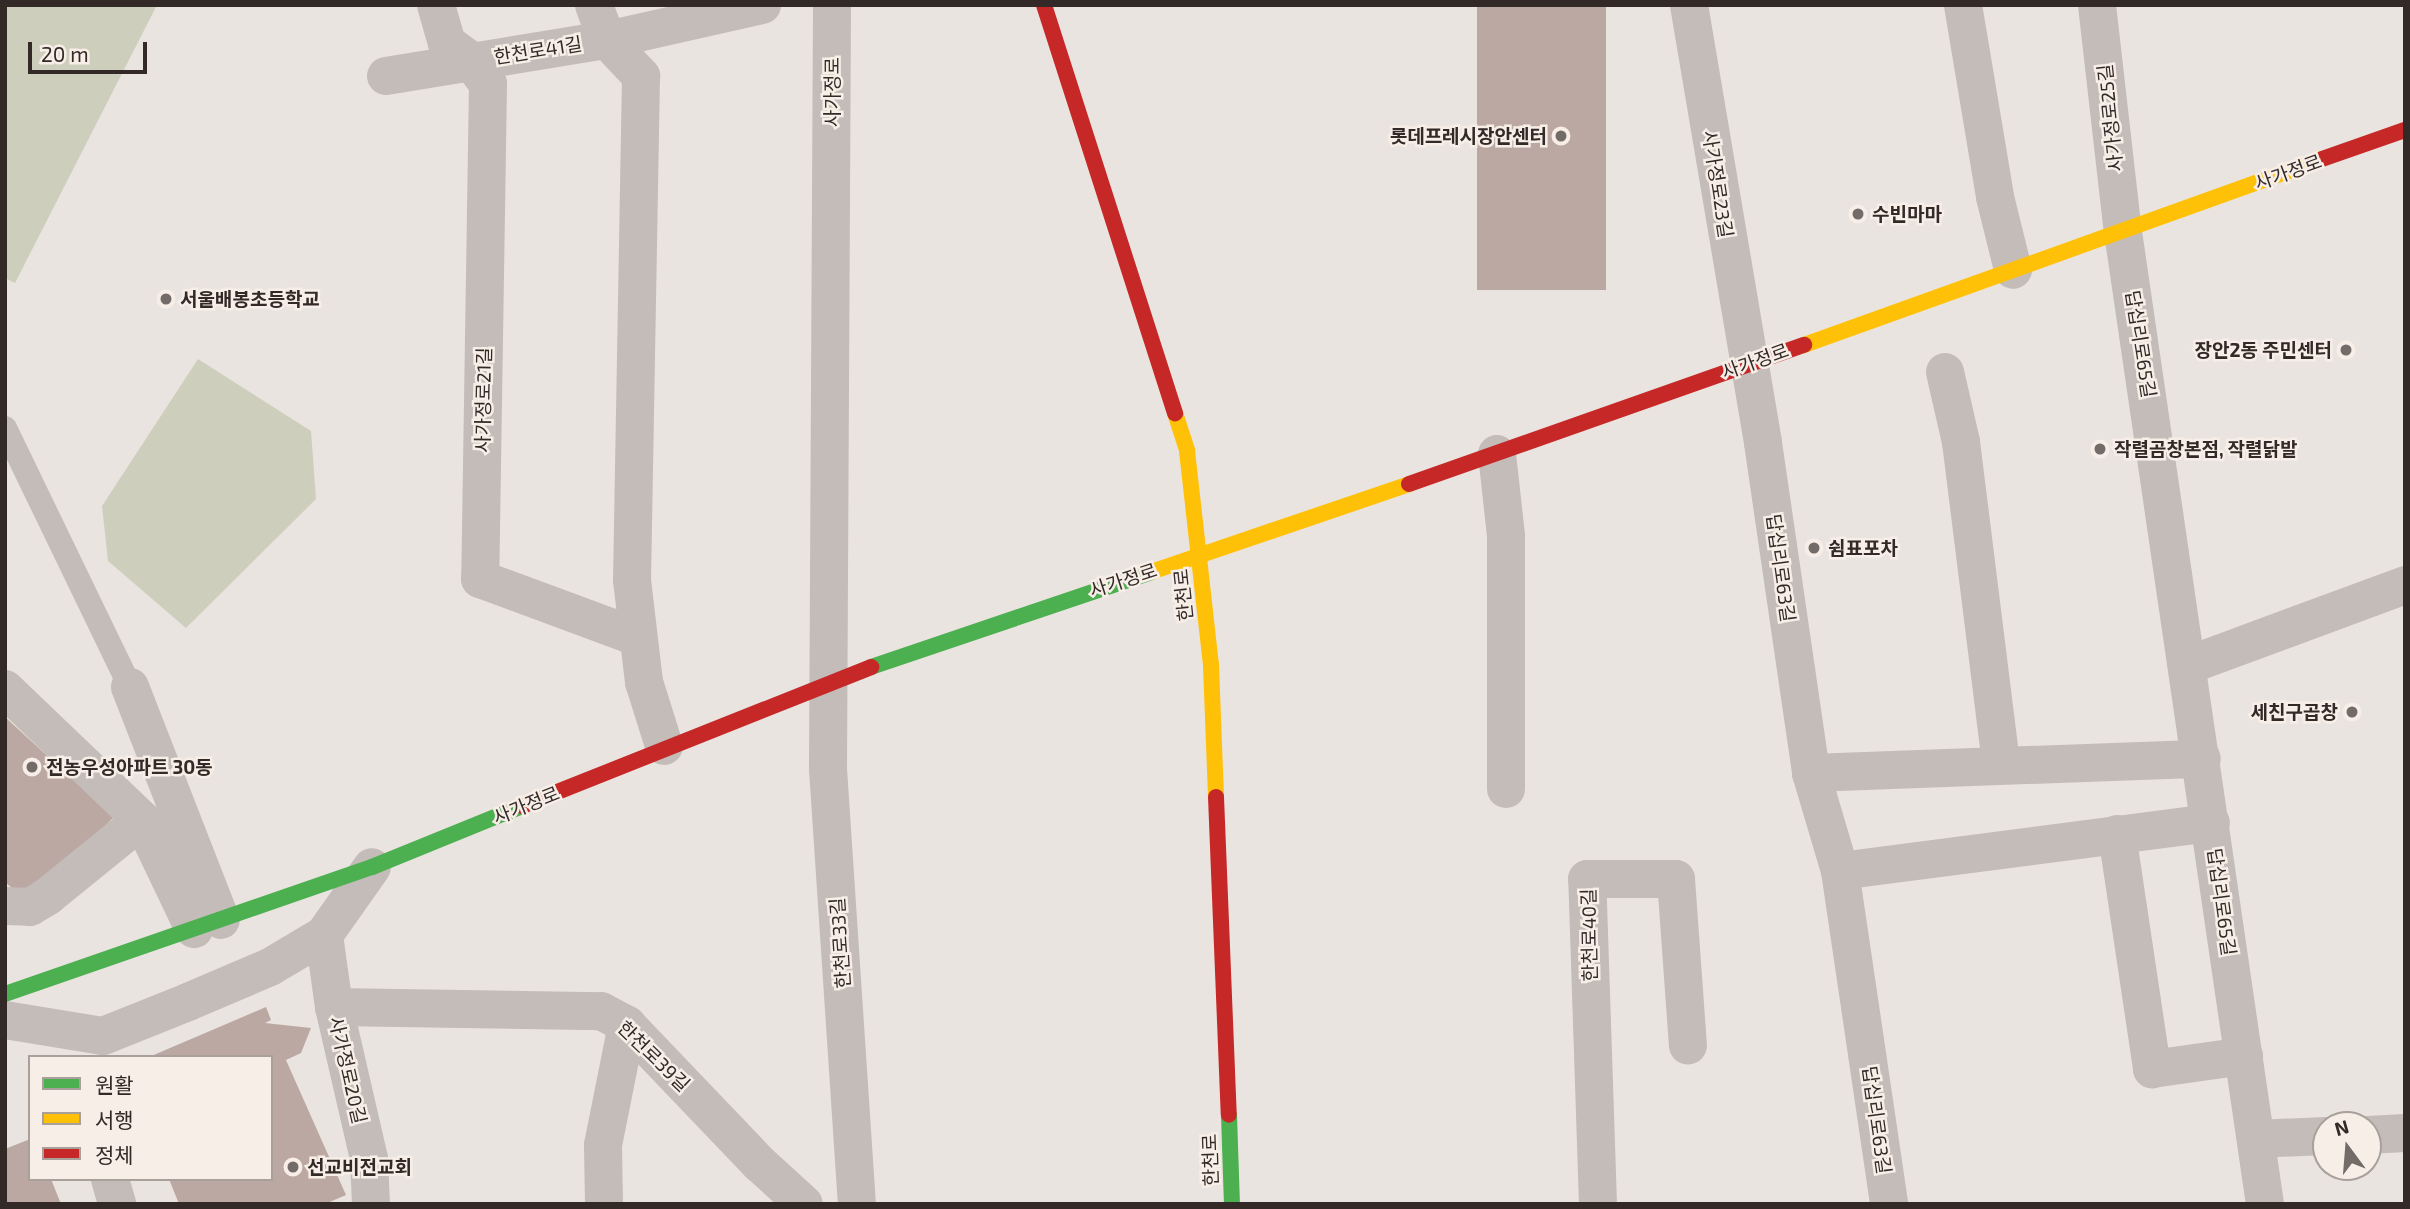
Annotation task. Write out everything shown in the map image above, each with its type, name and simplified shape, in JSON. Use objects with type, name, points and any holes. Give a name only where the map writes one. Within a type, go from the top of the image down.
[{"type":"main road","name":"한천로","points":[[1044,5],[1187,451],[1211,666],[1232,1204]]},
{"type":"main road","name":"사가정로","points":[[5,994],[372,867],[663,746],[828,682],[1497,454],[2405,130]]},
{"type":"street","name":"한천로41길","points":[[436,5],[447,43],[470,60]]},
{"type":"street","name":"사가정로","points":[[828,682],[832,5]]},
{"type":"street","name":"사가정로23길","points":[[1689,5],[1748,363]]},
{"type":"street","points":[[1963,5],[1995,197],[2012,270]]},
{"type":"street","name":"사가정로25길","points":[[2097,5],[2123,232]]},
{"type":"street","name":"한천로41길","points":[[386,76],[470,60],[600,22],[754,6]]},
{"type":"street","points":[[600,22],[641,76],[632,580],[637,637],[663,746]]},
{"type":"street","name":"사가정로21길","points":[[470,60],[488,84],[480,579],[637,637]]},
{"type":"street","name":"답십리로65길","points":[[2123,232],[2189,665],[2265,1204]]},
{"type":"street","name":"답십리로63길","points":[[1748,363],[1811,774],[1840,871],[1889,1204]]},
{"type":"street","points":[[1945,372],[1961,442],[2001,764]]},
{"type":"street","points":[[1497,454],[1506,536],[1506,789]]},
{"type":"street","points":[[2189,665],[2405,585]]},
{"type":"street","name":"한천로33길","points":[[828,682],[828,769],[857,1204]]},
{"type":"street","points":[[130,687],[207,925]]},
{"type":"street","points":[[5,689],[142,820],[207,925]]},
{"type":"street","points":[[1811,774],[2001,764],[2202,759]]},
{"type":"street","points":[[5,906],[30,907],[48,897],[142,820]]},
{"type":"street","points":[[1840,871],[2211,822]]},
{"type":"street","points":[[2116,834],[2152,1069],[2244,1056]]},
{"type":"street","points":[[5,1020],[63,1043],[103,1036],[270,967],[324,935],[372,867]]},
{"type":"street","name":"한천로40길","points":[[1598,1204],[1587,879],[1676,878],[1688,1046]]},
{"type":"street","name":"사가정로20길","points":[[324,935],[334,1007],[369,1159],[371,1204]]},
{"type":"street","name":"한천로39길","points":[[334,1007],[601,1011],[627,1025],[760,1164],[804,1204]]},
{"type":"street","points":[[604,1204],[603,1144],[627,1025]]},
{"type":"street","points":[[2382,1134],[2405,1133]]},
{"type":"street","points":[[2256,1139],[2312,1137]]},
{"type":"street","points":[[111,1181],[117,1204]]},
{"type":"lane","points":[[5,428],[130,687]]},
{"type":"green space","points":[[5,5],[157,5],[15,283],[5,278]]},
{"type":"green space","points":[[198,359],[311,431],[316,499],[186,628],[108,561],[102,506]]},
{"type":"building","name":"롯데프레시장안센터","points":[[1477,5],[1606,5],[1606,290],[1477,290]]},
{"type":"building","name":"전농우성아파트 30동","points":[[5,717],[114,817],[28,902],[5,882]]},
{"type":"building","points":[[266,1007],[271,1020],[265,1023],[311,1028],[301,1053],[286,1060],[346,1195],[325,1204],[179,1204],[170,1181],[273,1181],[273,1055],[154,1055]]},
{"type":"building","points":[[28,1140],[28,1181],[52,1181],[61,1204],[5,1204],[5,1149]]},
{"type":"traffic: fast","points":[[871,667],[1151,572]]},
{"type":"traffic: fast","points":[[5,994],[372,867],[522,806]]},
{"type":"traffic: fast","points":[[1229,1115],[1232,1204]]},
{"type":"traffic: slow","points":[[1804,345],[2322,159]]},
{"type":"traffic: slow","points":[[1175,413],[1187,451],[1211,666],[1216,797]]},
{"type":"traffic: slow","points":[[1151,572],[1409,484]]},
{"type":"traffic: jam","points":[[1044,5],[1175,413]]},
{"type":"traffic: jam","points":[[2322,159],[2405,130]]},
{"type":"traffic: jam","points":[[1409,484],[1804,345]]},
{"type":"traffic: jam","points":[[522,806],[871,667]]},
{"type":"traffic: jam","points":[[1216,797],[1229,1115]]},
{"type":"place","name":"롯데프레시장안센터","points":[[1561,136]]},
{"type":"place","name":"수빈마마","points":[[1858,214]]},
{"type":"place","name":"서울배봉초등학교","points":[[166,299]]},
{"type":"place","name":"장안2동 주민센터","points":[[2346,350]]},
{"type":"place","name":"작렬곰창본점, 작렬닭발","points":[[2100,449]]},
{"type":"place","name":"쉼표포차","points":[[1814,548]]},
{"type":"place","name":"세친구곱창","points":[[2352,712]]},
{"type":"place","name":"전농우성아파트 30동","points":[[32,767]]},
{"type":"place","name":"선교비전교회","points":[[293,1167]]}]
